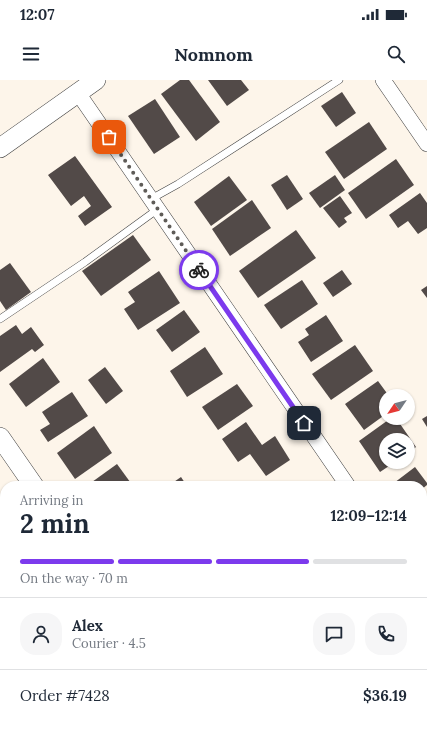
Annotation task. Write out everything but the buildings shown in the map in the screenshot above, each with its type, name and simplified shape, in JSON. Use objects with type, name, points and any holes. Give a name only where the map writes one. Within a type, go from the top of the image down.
[{"type":"street","points":[[0,148],[96,80]]},
{"type":"street","points":[[383,80],[427,144]]},
{"type":"street","points":[[78,93],[345,481]]},
{"type":"street","points":[[0,437],[31,481]]},
{"type":"lane","points":[[0,320],[86,262],[154,204],[190,176],[339,80]]},
{"type":"way so far","points":[[109,137],[199,270]]},
{"type":"route","points":[[199,270],[304,423]]}]
